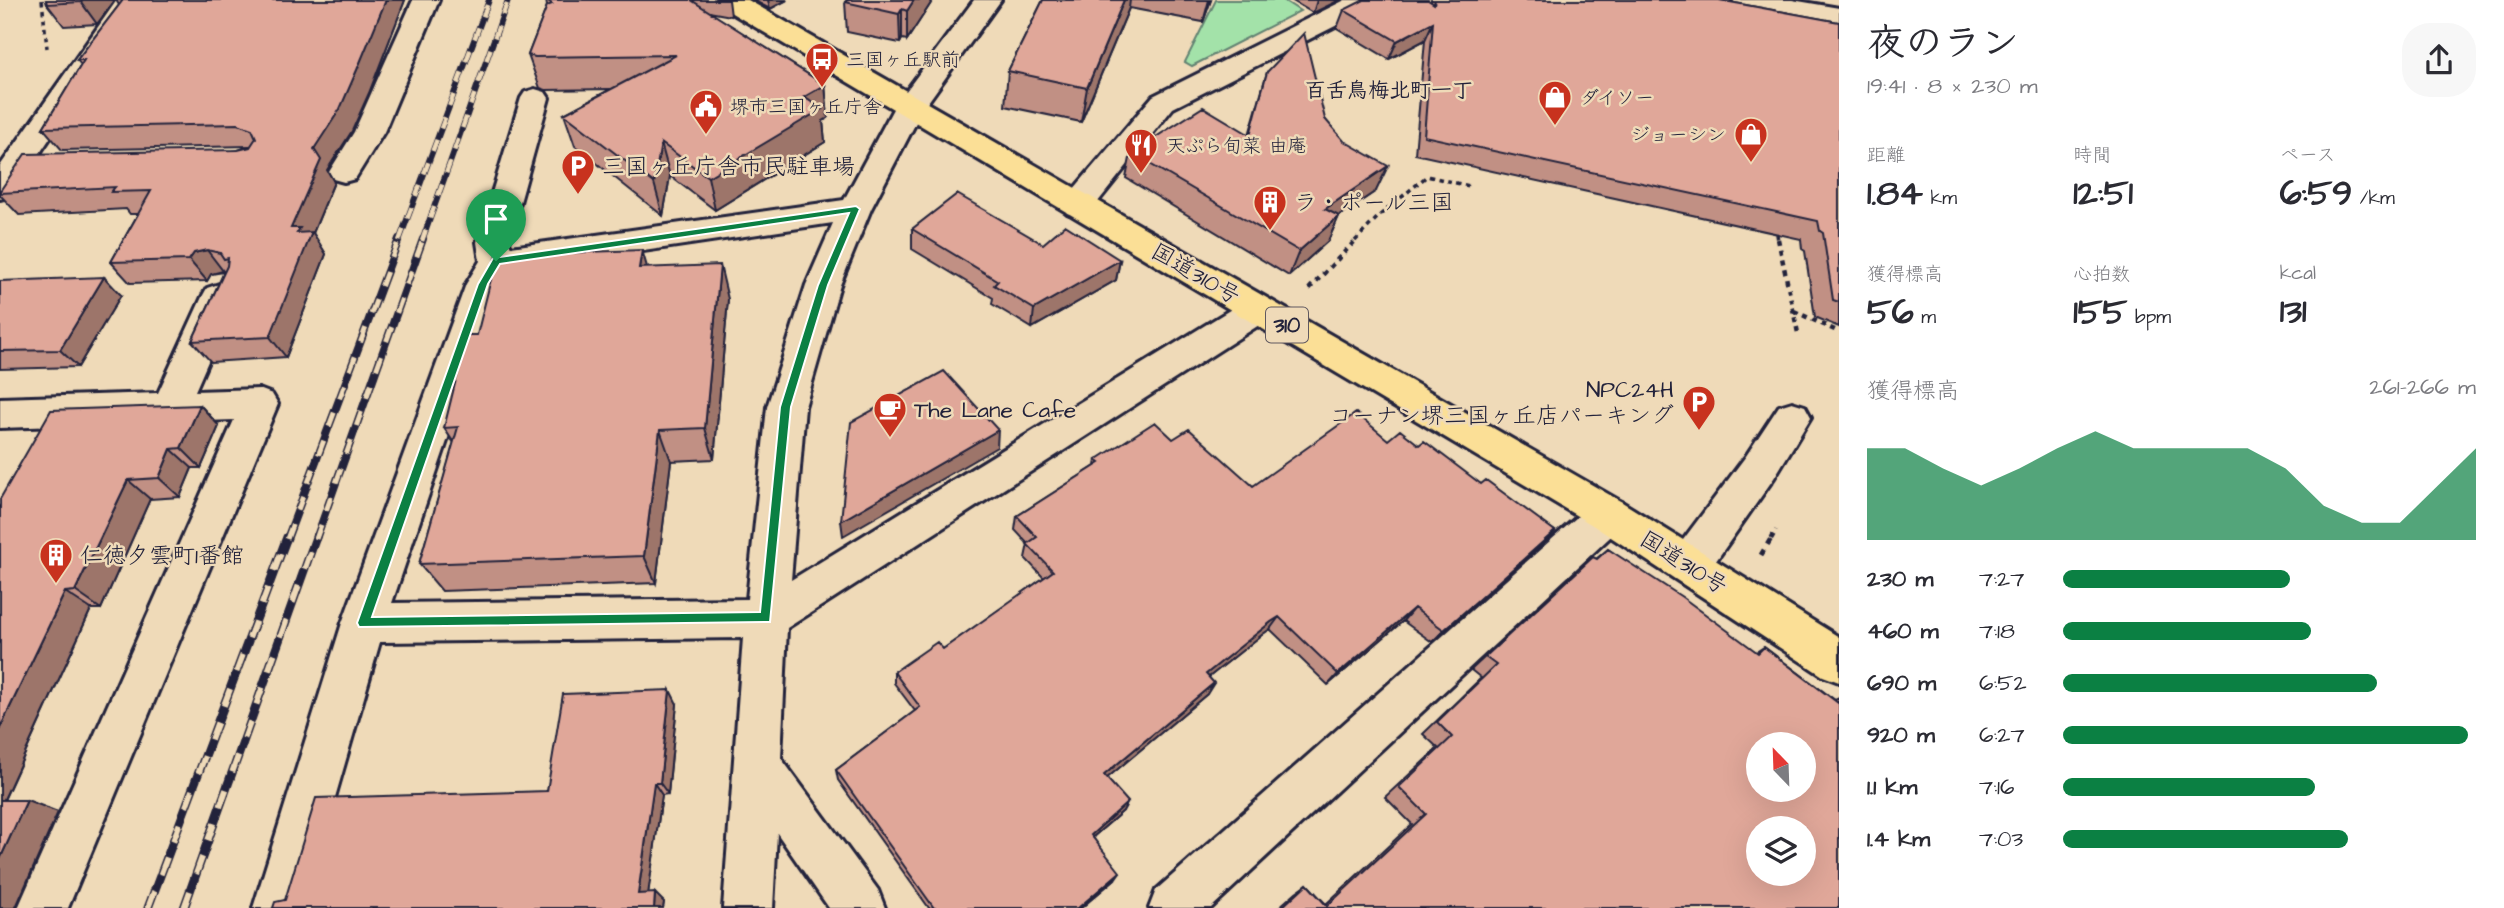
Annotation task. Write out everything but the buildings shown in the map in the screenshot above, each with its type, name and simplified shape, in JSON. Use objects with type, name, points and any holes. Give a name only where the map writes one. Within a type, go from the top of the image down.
[{"type":"highway","name":"国道310号","points":[[729,0],[1608,514],[1839,661]]},
{"type":"street","points":[[0,189],[130,0]]},
{"type":"street","points":[[344,172],[369,132],[426,0]]},
{"type":"street","points":[[748,908],[766,618],[786,407],[823,285],[856,209],[909,107],[988,0]]},
{"type":"street","points":[[1078,205],[1163,102],[1366,0]]},
{"type":"street","points":[[1746,0],[1839,16]]},
{"type":"street","points":[[278,908],[363,623],[483,284],[496,261],[493,242],[523,169],[535,98]]},
{"type":"street","points":[[18,164],[59,163]]},
{"type":"street","points":[[496,261],[652,233],[856,209]]},
{"type":"street","points":[[170,407],[224,286]]},
{"type":"street","points":[[363,623],[766,618],[1258,309]]},
{"type":"street","points":[[0,413],[259,404],[43,908]]},
{"type":"street","points":[[1689,565],[1760,467],[1792,416]]},
{"type":"street","points":[[1174,908],[1608,514]]},
{"type":"street","points":[[757,765],[860,908]]},
{"type":"path","points":[[1303,295],[1380,215],[1427,176],[1469,186]]},
{"type":"path","points":[[1777,234],[1798,333]]},
{"type":"path","points":[[1794,311],[1839,332]]},
{"type":"green space","points":[[1216,0],[1283,0],[1300,11],[1192,66],[1185,62]]},
{"type":"railway","points":[[399,241],[489,0]]},
{"type":"railway","points":[[422,241],[508,0]]},
{"type":"railway","points":[[287,539],[399,239]]},
{"type":"railway","points":[[316,539],[423,239]]},
{"type":"railway","points":[[148,908],[287,537]]},
{"type":"railway","points":[[184,908],[316,537]]},
{"type":"place","name":"三国ヶ丘駅前","points":[[822,89]]},
{"type":"place","name":"ダイソー","points":[[1555,127]]},
{"type":"place","name":"堺市三国ヶ丘庁舎","points":[[706,136]]},
{"type":"place","name":"ジョーシン","points":[[1751,164]]},
{"type":"place","name":"天ぷら旬菜 由庵","points":[[1141,175]]},
{"type":"place","name":"三国ヶ丘庁舎市民駐車場","points":[[578,196]]},
{"type":"place","name":"ラ・ポール三国","points":[[1270,232]]},
{"type":"place","name":"NPC24H コーナン堺三国ヶ丘店パーキング","points":[[1699,432]]},
{"type":"place","name":"The Lane Cafe","points":[[890,439]]},
{"type":"place","name":"仁徳夕雲町1番館","points":[[56,585]]},
{"type":"district","name":"百舌鳥梅北町一丁","points":[[1389,90]]},
{"type":"route","points":[[856,209],[823,285],[786,407],[766,618],[363,623],[483,284],[496,261],[856,209]]}]
